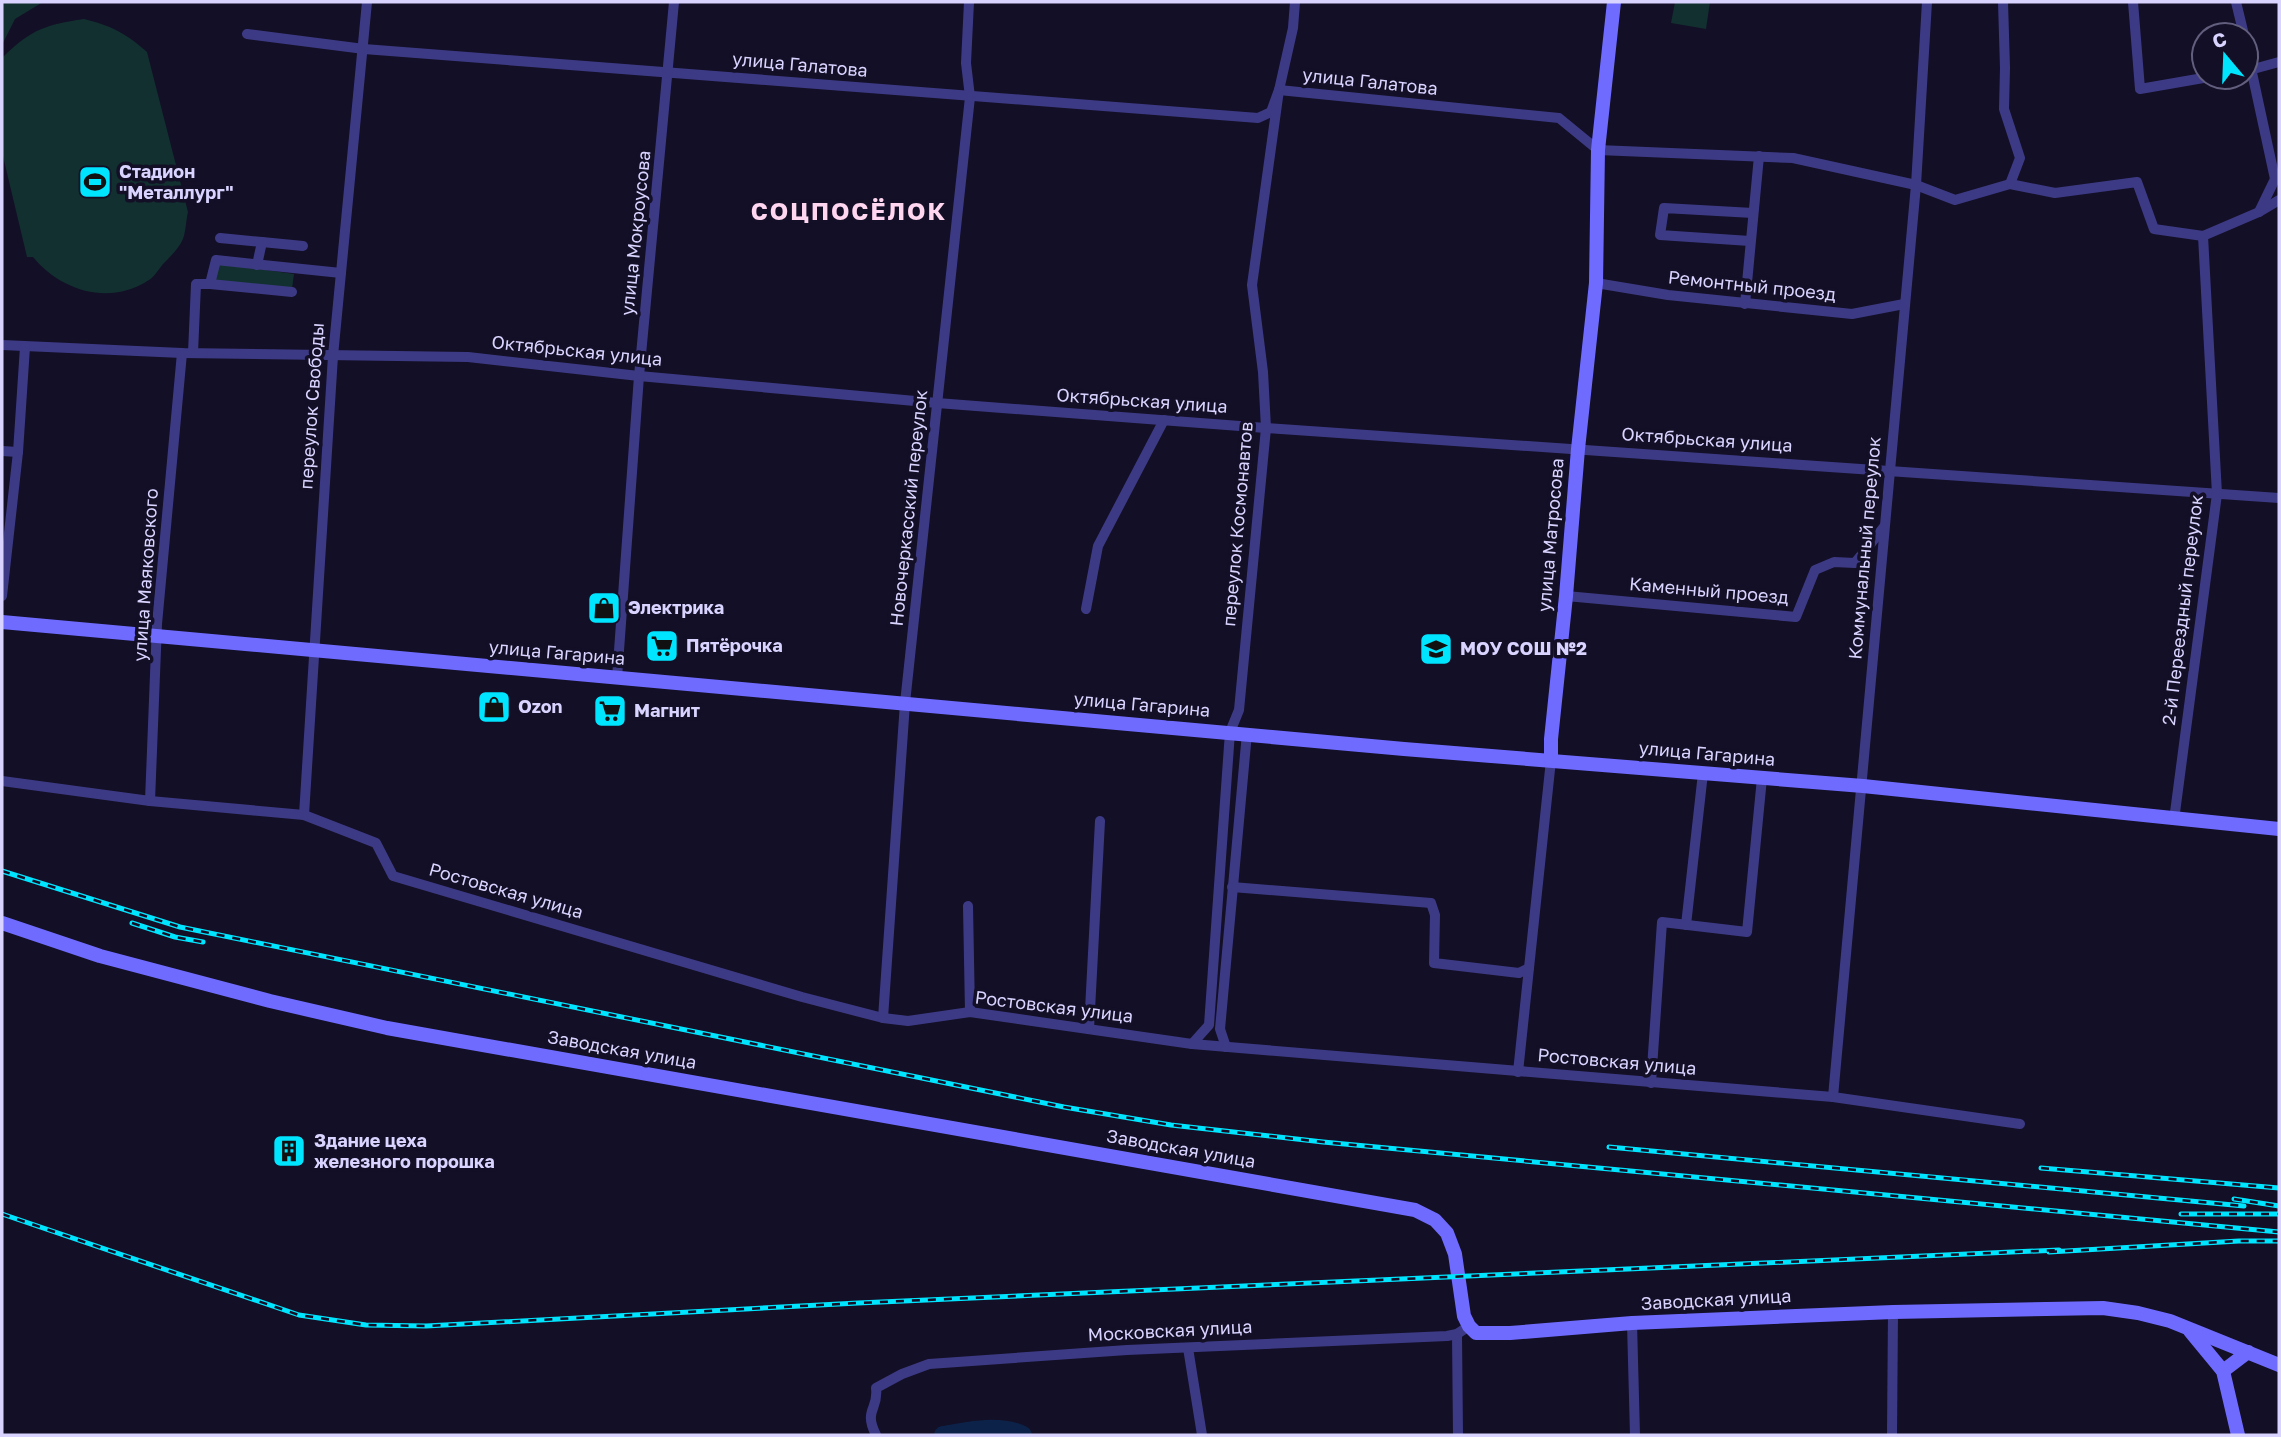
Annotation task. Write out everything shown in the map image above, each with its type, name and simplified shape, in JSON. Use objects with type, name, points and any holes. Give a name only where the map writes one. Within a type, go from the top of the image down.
[{"type":"main road","name":"улица Матросова","points":[[1551,760],[1577,449],[1596,283],[1598,150],[1614,2]]},
{"type":"main road","name":"улица Гагарина","points":[[2,622],[1404,749],[1863,786],[2279,830]]},
{"type":"main road","name":"Заводская улица","points":[[2,923],[100,956],[270,1001],[387,1028],[1415,1210],[1435,1220],[1447,1233],[1452,1244],[1463,1330],[1485,1334],[1893,1312],[2103,1308],[2138,1313],[2186,1327],[2279,1365]]},
{"type":"main road","points":[[2186,1327],[2223,1371],[2238,1435]]},
{"type":"main road","points":[[2223,1371],[2248,1352]]},
{"type":"street","name":"переулок Свободы","points":[[304,815],[333,356],[367,2]]},
{"type":"street","name":"улица Мокроусова","points":[[617,678],[639,376],[674,2]]},
{"type":"street","name":"Новочеркасский переулок","points":[[883,1018],[905,703],[970,97],[966,63],[969,2]]},
{"type":"street","name":"переулок Космонавтов","points":[[1192,1044],[1209,1025],[1230,732],[1239,710],[1266,428],[1263,372],[1252,285],[1279,90],[1293,28],[1295,2]]},
{"type":"street","name":"Коммунальный переулок","points":[[1833,1097],[1916,185],[1927,2]]},
{"type":"street","points":[[2003,2],[2004,109],[2020,158],[2010,184]]},
{"type":"street","points":[[2133,2],[2140,89],[2190,80]]},
{"type":"street","points":[[2236,2],[2241,21]]},
{"type":"street","name":"улица Галатова","points":[[247,34],[364,49],[1258,118],[1271,112],[1279,90],[1559,118],[1598,150]]},
{"type":"street","points":[[2260,67],[2279,62]]},
{"type":"street","points":[[2254,91],[2276,179],[2259,212]]},
{"type":"street","points":[[1598,150],[1793,158],[1916,185],[1955,200],[2010,184],[2055,193],[2137,182],[2154,229],[2203,236],[2259,212],[2279,200]]},
{"type":"street","points":[[1745,304],[1759,156]]},
{"type":"street","points":[[1751,242],[1660,235],[1664,208],[1753,213]]},
{"type":"street","name":"2-й Переездный переулок","points":[[2174,820],[2217,494],[2203,236]]},
{"type":"street","points":[[220,238],[303,246]]},
{"type":"street","points":[[257,265],[262,242]]},
{"type":"street","points":[[292,292],[210,284],[216,260],[341,273]]},
{"type":"street","name":"Ремонтный проезд","points":[[1596,283],[1668,295],[1852,314],[1904,304]]},
{"type":"street","name":"улица Маяковского","points":[[150,801],[158,638],[187,353],[196,284],[210,284]]},
{"type":"street","name":"Октябрьская улица","points":[[2,345],[187,353],[467,357],[639,376],[1266,428],[2279,498]]},
{"type":"street","points":[[2,596],[18,452],[25,347]]},
{"type":"street","points":[[1086,608],[1098,546],[1164,420]]},
{"type":"street","points":[[2,451],[18,452]]},
{"type":"street","name":"Каменный проезд","points":[[1566,596],[1796,617],[1815,570],[1834,562],[1855,564],[1884,527]]},
{"type":"street","points":[[1226,1046],[1220,1030],[1247,733]]},
{"type":"street","name":"улица Матросова","points":[[1518,1072],[1551,760]]},
{"type":"street","points":[[1686,925],[1703,772]]},
{"type":"street","points":[[1651,1083],[1662,922],[1747,932],[1762,778]]},
{"type":"street","name":"Ростовская улица","points":[[2,781],[150,801],[304,815],[376,843],[393,876],[802,997],[883,1018],[908,1020],[970,1013],[1192,1044],[1833,1097],[2020,1124]]},
{"type":"street","points":[[1089,1030],[1100,821]]},
{"type":"street","points":[[1232,887],[1431,903],[1435,915],[1434,963],[1519,973],[1529,968]]},
{"type":"street","points":[[968,906],[970,1013]]},
{"type":"street","points":[[1892,1435],[1893,1312]]},
{"type":"street","points":[[1632,1324],[1635,1435]]},
{"type":"street","points":[[1458,1435],[1463,1330]]},
{"type":"street","name":"Московская улица","points":[[876,1435],[870,1423],[870,1414],[877,1396],[876,1388],[929,1364],[1463,1330]]},
{"type":"street","points":[[1188,1348],[1202,1435]]},
{"type":"green space","points":[[2,2],[43,2],[15,19],[2,45]]},
{"type":"green space","points":[[1675,2],[1710,2],[1706,29],[1671,23]]},
{"type":"green space","name":"Стадион \"Металлург\"","points":[[84,19],[118,31],[147,52],[188,212],[181,242],[155,275],[134,288],[118,292],[86,291],[71,286],[57,279],[33,257],[27,257],[2,152],[3,57],[31,34]]},
{"type":"green space","points":[[217,263],[294,274],[292,289],[213,280]]},
{"type":"waterway","points":[[943,1435],[994,1429],[1023,1435]]},
{"type":"railway","points":[[2,871],[180,927],[1064,1107],[1171,1125],[1323,1142],[2279,1232]]},
{"type":"railway","points":[[132,923],[175,937],[203,942]]},
{"type":"railway","points":[[1609,1147],[2244,1206]]},
{"type":"railway","points":[[2041,1168],[2279,1188]]},
{"type":"railway","points":[[2234,1199],[2279,1206]]},
{"type":"railway","points":[[2,1214],[299,1315],[366,1325],[426,1326],[858,1303],[2059,1250]]},
{"type":"railway","points":[[2181,1214],[2279,1214]]},
{"type":"railway","points":[[2049,1252],[2279,1241]]},
{"type":"place","name":"Стадион \"Металлург\"","points":[[95,182]]},
{"type":"place","name":"Электрика","points":[[604,608]]},
{"type":"place","name":"Пятёрочка","points":[[662,646]]},
{"type":"place","name":"МОУ СОШ №2","points":[[1436,649]]},
{"type":"place","name":"Ozon","points":[[494,707]]},
{"type":"place","name":"Магнит","points":[[610,711]]},
{"type":"place","name":"Здание цеха железного порошка","points":[[289,1151]]},
{"type":"district","name":"СОЦПОСЁЛОК","points":[[849,212]]}]
